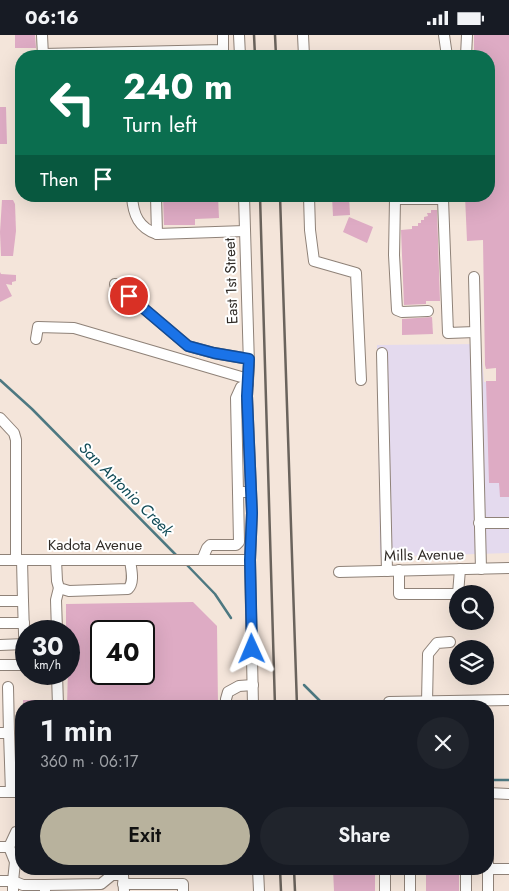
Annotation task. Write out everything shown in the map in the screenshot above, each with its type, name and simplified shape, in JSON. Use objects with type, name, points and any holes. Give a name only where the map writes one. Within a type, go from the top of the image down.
[{"type":"street","points":[[42,35],[43,50]]},
{"type":"street","points":[[223,35],[223,50]]},
{"type":"street","points":[[239,35],[240,50]]},
{"type":"street","points":[[303,35],[304,50]]},
{"type":"street","points":[[444,35],[446,50]]},
{"type":"street","points":[[466,50],[467,35]]},
{"type":"street","points":[[132,202],[137,221],[149,231],[157,234],[245,231]]},
{"type":"street","points":[[156,202],[157,234]]},
{"type":"street","name":"East 1st Street","points":[[244,202],[249,362],[248,421],[252,513],[250,560],[253,700]]},
{"type":"street","points":[[308,202],[314,261],[356,273],[361,380]]},
{"type":"street","points":[[395,202],[394,255],[397,310],[402,312],[428,311]]},
{"type":"street","points":[[444,202],[448,333],[475,332]]},
{"type":"street","points":[[474,277],[481,569]]},
{"type":"street","points":[[115,283],[188,346],[249,362]]},
{"type":"street","points":[[36,339],[38,327],[74,328],[248,382]]},
{"type":"street","points":[[382,353],[387,571]]},
{"type":"street","points":[[202,560],[210,545],[236,545],[239,543],[236,398],[241,387],[248,382]]},
{"type":"street","points":[[0,418],[14,433],[16,440],[19,560],[24,620]]},
{"type":"street","points":[[236,421],[248,421]]},
{"type":"street","points":[[237,446],[249,445]]},
{"type":"street","points":[[238,492],[251,492]]},
{"type":"street","points":[[480,523],[509,523]]},
{"type":"street","name":"Kadota Avenue","points":[[0,560],[250,560]]},
{"type":"street","points":[[56,560],[56,576],[59,588],[56,600],[56,620]]},
{"type":"street","points":[[59,588],[64,591],[128,589],[132,581],[130,560]]},
{"type":"street","name":"Mills Avenue","points":[[339,572],[509,568]]},
{"type":"street","points":[[459,585],[460,569]]},
{"type":"street","points":[[399,570],[399,593],[449,594]]},
{"type":"street","points":[[0,601],[23,601]]},
{"type":"street","points":[[0,623],[15,623]]},
{"type":"street","points":[[427,700],[428,654],[437,643],[449,642]]},
{"type":"street","points":[[0,645],[15,644]]},
{"type":"street","points":[[0,665],[15,665]]},
{"type":"street","points":[[57,685],[58,700]]},
{"type":"street","points":[[226,700],[228,692],[239,686],[252,685]]},
{"type":"street","points":[[8,687],[5,733],[15,787]]},
{"type":"street","points":[[494,700],[509,700]]},
{"type":"street","points":[[0,792],[15,792]]},
{"type":"street","points":[[494,793],[509,794]]},
{"type":"street","points":[[13,886],[15,862],[4,847],[15,833]]},
{"type":"street","points":[[494,869],[509,869]]},
{"type":"street","points":[[0,881],[13,886],[23,885],[45,888],[101,884],[112,875],[123,880],[183,884],[183,891]]},
{"type":"street","points":[[258,875],[259,891]]},
{"type":"street","points":[[385,875],[385,891]]},
{"type":"street","points":[[410,875],[410,891]]},
{"type":"street","points":[[466,875],[466,891]]},
{"type":"street","points":[[488,875],[488,891]]},
{"type":"shaded area","points":[[481,344],[484,382],[509,383],[509,553],[380,557],[377,345]]},
{"type":"building","points":[[15,35],[35,35],[36,48],[15,48]]},
{"type":"building","points":[[474,35],[509,35],[509,497],[500,497],[499,483],[489,483],[486,381],[496,381],[496,368],[486,369],[485,365],[483,240],[467,241],[465,202],[495,202],[495,50],[474,50]]},
{"type":"building","points":[[0,107],[6,107],[7,144],[0,144]]},
{"type":"building","points":[[2,200],[13,200],[15,204],[16,231],[13,256],[1,256]]},
{"type":"building","points":[[163,202],[218,202],[219,218],[195,219],[195,225],[164,225]]},
{"type":"building","points":[[332,202],[349,202],[350,215],[333,216]]},
{"type":"building","points":[[431,210],[437,210],[440,301],[426,301],[426,304],[404,305],[401,230],[412,229],[412,226],[418,226],[421,220],[424,220],[424,217],[428,216],[427,213],[431,213]]},
{"type":"building","points":[[349,217],[373,227],[367,243],[343,232]]},
{"type":"building","points":[[0,272],[1,274],[16,275],[16,281],[12,282],[12,285],[6,284],[12,296],[0,302]]},
{"type":"building","points":[[432,317],[433,334],[402,335],[402,319]]},
{"type":"building","points":[[193,602],[217,626],[218,700],[67,700],[68,685],[80,685],[80,620],[66,620],[66,604]]},
{"type":"building","points":[[333,875],[375,875],[375,891],[334,891]]},
{"type":"building","points":[[426,875],[459,875],[459,891],[426,891]]},
{"type":"waterway","name":"San Antonio Creek","points":[[0,380],[32,409],[178,557]]},
{"type":"waterway","name":"San Antonio Creek","points":[[186,564],[215,594],[231,618]]},
{"type":"waterway","name":"San Antonio Creek","points":[[304,685],[319,700]]},
{"type":"waterway","name":"San Antonio Creek","points":[[494,780],[509,780]]},
{"type":"railway","points":[[254,35],[255,50]]},
{"type":"railway","points":[[275,35],[276,50]]},
{"type":"railway","points":[[260,202],[275,700]]},
{"type":"railway","points":[[280,202],[297,700]]},
{"type":"railway","points":[[280,875],[281,891]]},
{"type":"railway","points":[[294,875],[295,891]]},
{"type":"route","points":[[129,296],[188,346],[249,359],[247,396],[252,513],[250,560],[252,649]]}]
